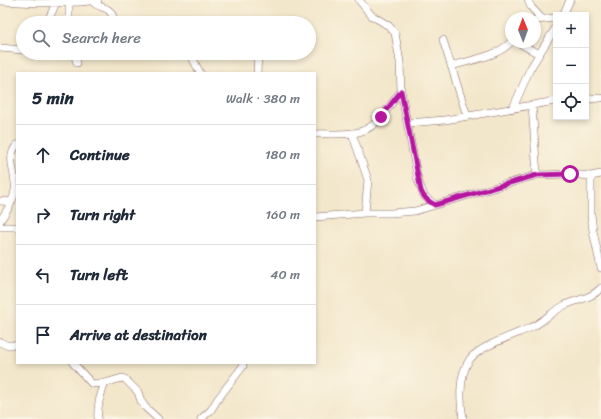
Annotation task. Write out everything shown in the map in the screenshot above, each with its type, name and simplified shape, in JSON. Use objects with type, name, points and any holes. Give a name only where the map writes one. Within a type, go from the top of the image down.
[{"type":"street","points":[[359,0],[371,15],[389,26],[395,33],[400,62],[401,91],[421,191],[428,201],[435,205]]},
{"type":"street","points":[[528,0],[534,12]]},
{"type":"street","points":[[564,12],[570,0]]},
{"type":"street","points":[[0,1],[95,1],[96,6],[108,10],[112,16]]},
{"type":"street","points":[[52,16],[63,2]]},
{"type":"street","points":[[63,2],[67,16]]},
{"type":"street","points":[[541,20],[553,18]]},
{"type":"street","points":[[513,108],[530,68],[553,32]]},
{"type":"street","points":[[443,40],[467,116]]},
{"type":"street","points":[[0,48],[16,49]]},
{"type":"street","points":[[451,66],[498,52],[505,48]]},
{"type":"street","points":[[528,48],[539,54]]},
{"type":"street","points":[[194,60],[200,72]]},
{"type":"street","points":[[257,72],[258,60]]},
{"type":"street","points":[[316,134],[352,133],[363,131],[373,125],[381,117],[401,91]]},
{"type":"street","points":[[589,99],[601,98]]},
{"type":"street","points":[[407,122],[445,120],[553,102]]},
{"type":"street","points":[[532,105],[537,175]]},
{"type":"street","points":[[352,133],[368,180],[365,213]]},
{"type":"street","points":[[0,221],[13,200],[15,193],[16,179],[11,157],[16,147]]},
{"type":"street","points":[[316,217],[415,211],[537,175],[570,174],[591,176],[601,174]]},
{"type":"street","points":[[591,176],[591,214],[601,268]]},
{"type":"street","points":[[0,201],[13,200]]},
{"type":"street","points":[[0,227],[16,227]]},
{"type":"street","points":[[463,419],[460,394],[461,382],[471,358],[486,348],[540,323],[565,305],[588,298],[601,288]]},
{"type":"street","points":[[0,342],[6,345],[16,345]]},
{"type":"street","points":[[74,364],[92,384],[105,383],[122,378],[125,379],[138,392],[140,401],[158,419]]},
{"type":"street","points":[[201,419],[211,410],[217,400],[244,366]]},
{"type":"street","points":[[98,419],[99,397],[105,383]]},
{"type":"route","points":[[381,117],[401,91],[421,191],[428,201],[435,205],[537,175],[552,173],[570,174]]}]
